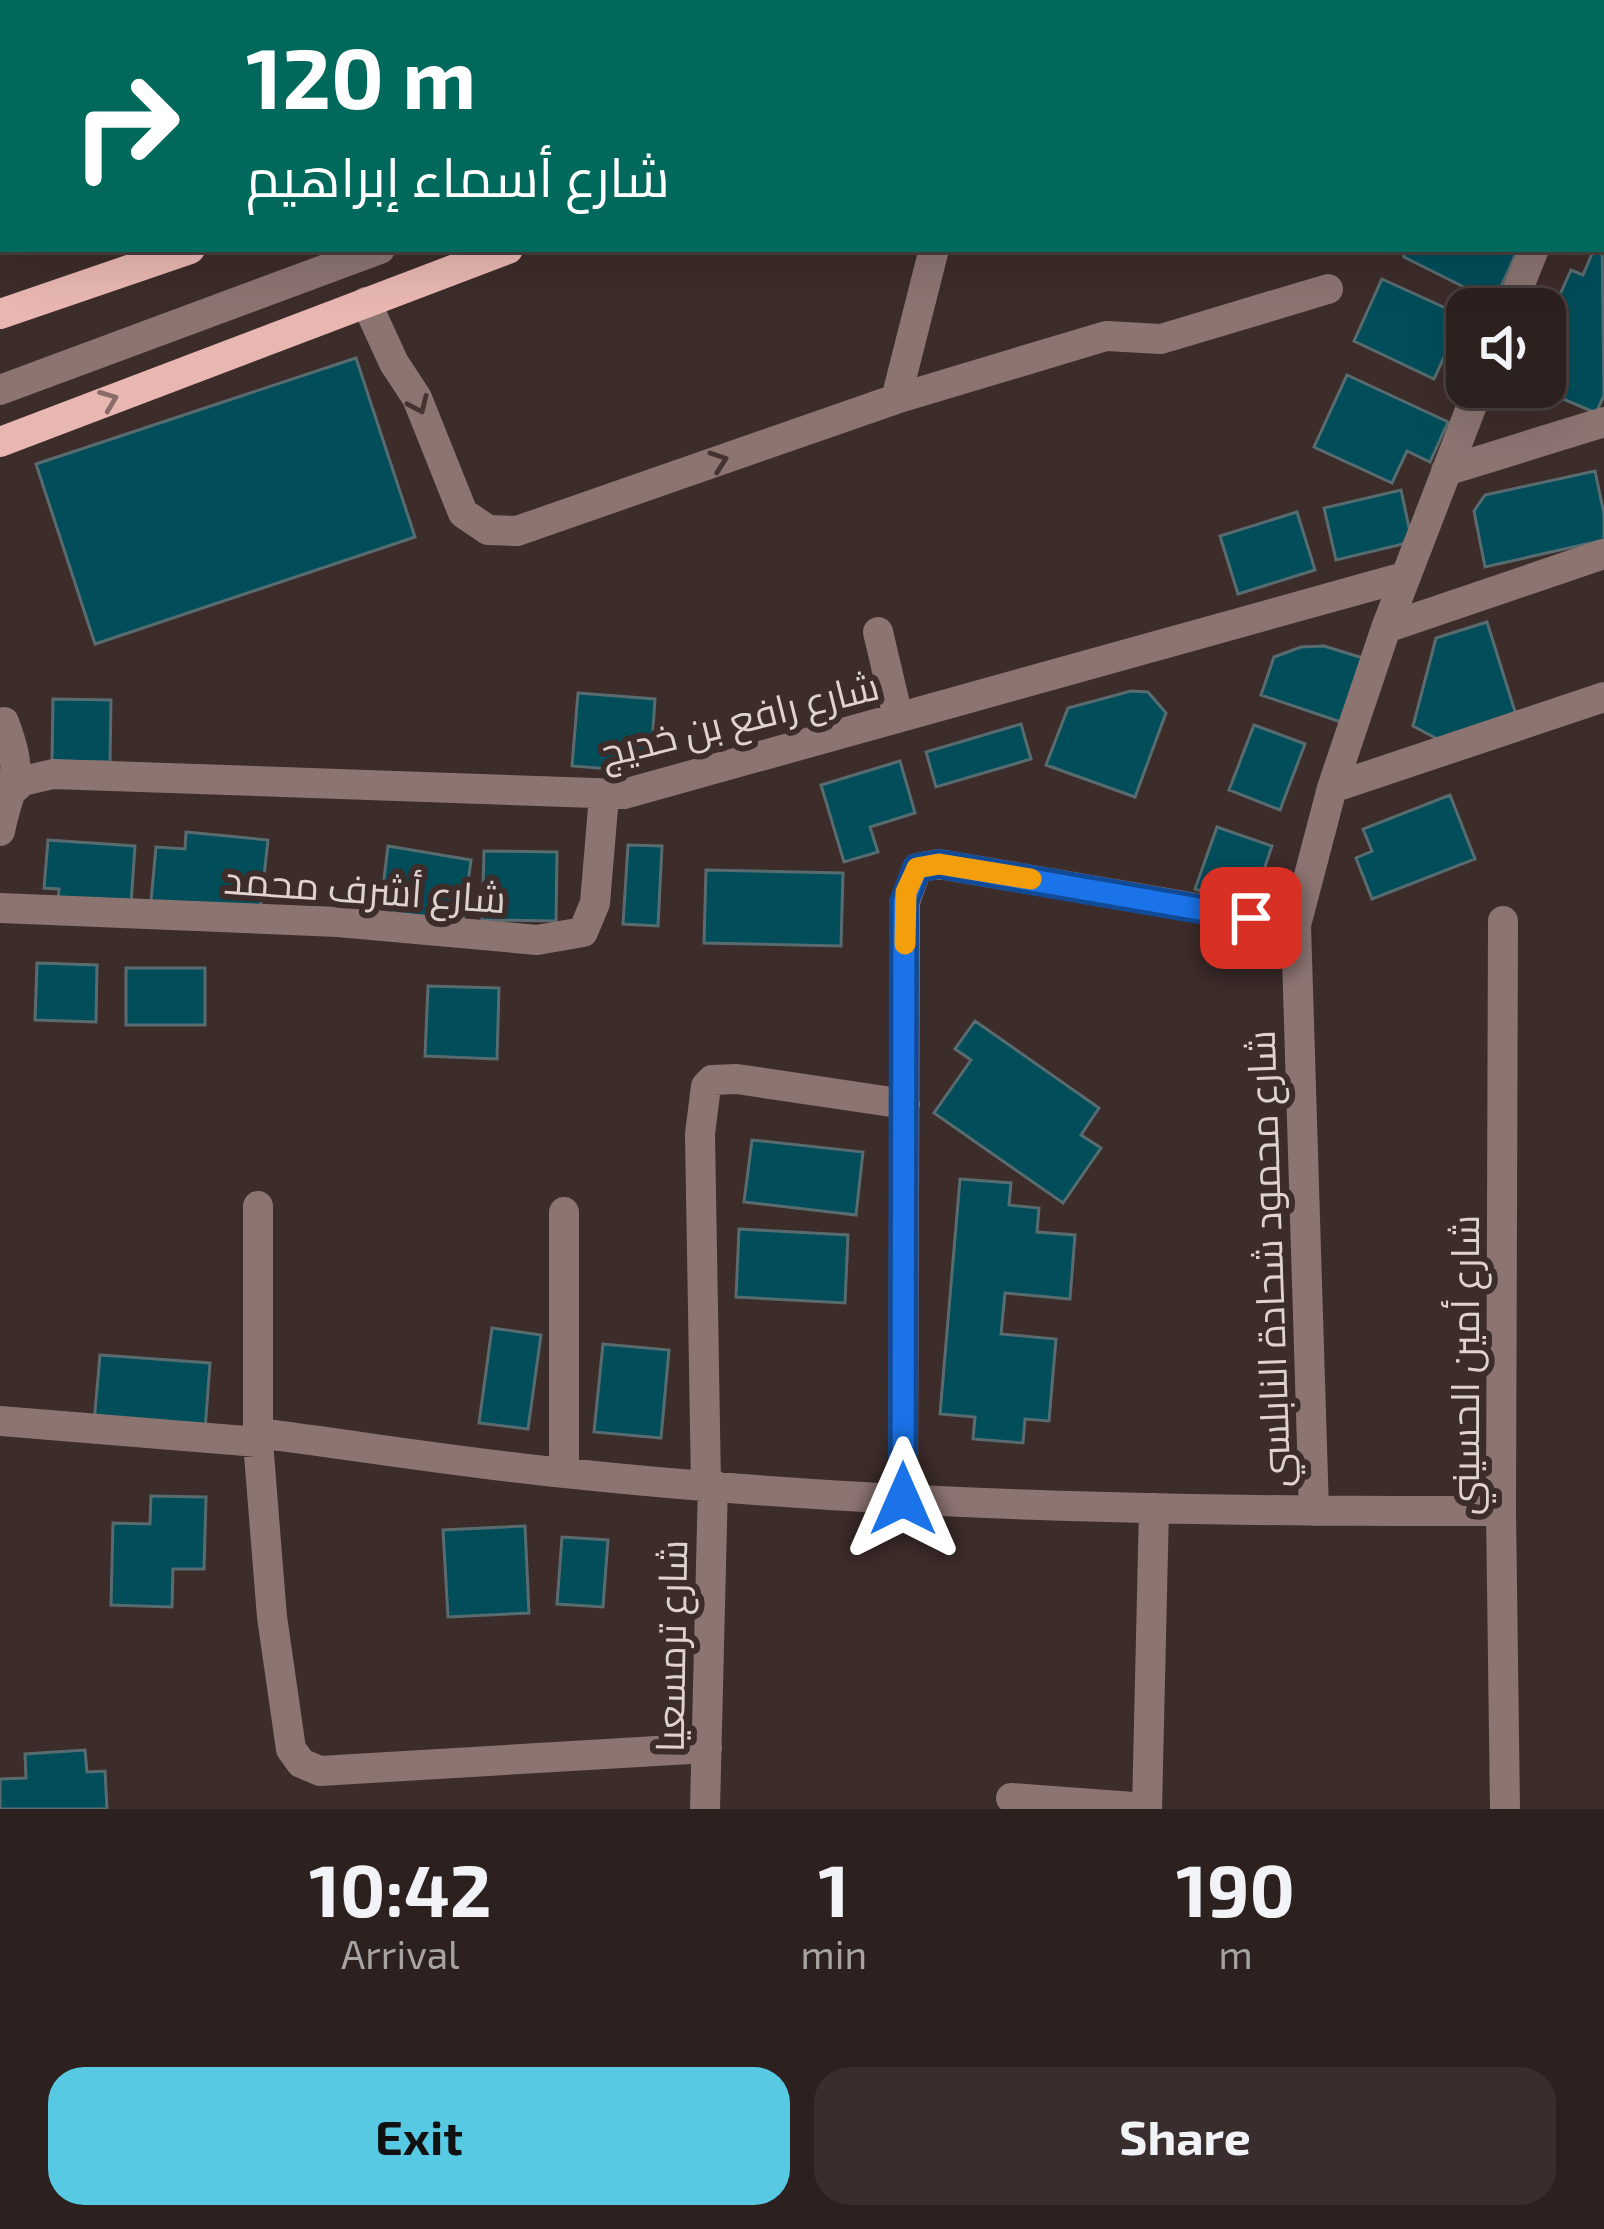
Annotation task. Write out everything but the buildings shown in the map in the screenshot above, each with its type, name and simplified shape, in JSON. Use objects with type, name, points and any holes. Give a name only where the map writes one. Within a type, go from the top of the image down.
[{"type":"main road","points":[[0,314],[181,252]]},
{"type":"main road","points":[[0,442],[500,252]]},
{"type":"street","points":[[0,376],[335,252]]},
{"type":"street","points":[[0,390],[372,252]]},
{"type":"street","points":[[896,399],[933,252]]},
{"type":"street","points":[[1518,288],[1533,252]]},
{"type":"street","points":[[366,302],[394,363],[417,398],[463,513],[488,530],[517,531],[896,399],[1106,335],[1161,339],[1328,289]]},
{"type":"street","name":"شارع محمود شحادة النابلسي","points":[[1314,1511],[1296,926],[1332,788],[1403,577],[1470,408]]},
{"type":"street","points":[[1445,471],[1604,422]]},
{"type":"street","points":[[1386,628],[1604,554]]},
{"type":"street","name":"شارع رافع بن خديج","points":[[9,793],[23,781],[53,774],[624,794],[1403,577]]},
{"type":"street","points":[[878,632],[898,717]]},
{"type":"street","points":[[1332,788],[1604,697]]},
{"type":"street","points":[[0,831],[16,783],[18,759],[4,722]]},
{"type":"street","name":"شارع أشرف محمد","points":[[0,908],[338,922],[537,940],[573,936],[583,932],[593,915],[604,796]]},
{"type":"street","points":[[903,1499],[904,902],[917,868],[939,864],[1296,926]]},
{"type":"street","name":"شارع أمين الحسيني","points":[[1503,921],[1505,1809]]},
{"type":"street","name":"شارع ترمسعيا","points":[[705,1809],[710,1485],[700,1133],[706,1086],[712,1080],[737,1079],[904,1104]]},
{"type":"street","points":[[258,1206],[258,1438],[272,1617],[291,1749],[301,1762],[320,1771],[707,1748]]},
{"type":"street","points":[[564,1213],[564,1473]]},
{"type":"street","points":[[0,1421],[258,1438],[564,1473],[903,1499],[1154,1508],[1501,1511]]},
{"type":"street","points":[[1011,1798],[1147,1808],[1154,1508]]},
{"type":"slow traffic","points":[[905,944],[904,902],[917,868],[939,864],[1031,879]]},
{"type":"route","points":[[903,1499],[904,902],[910,879],[917,868],[939,864],[1251,918]]}]
